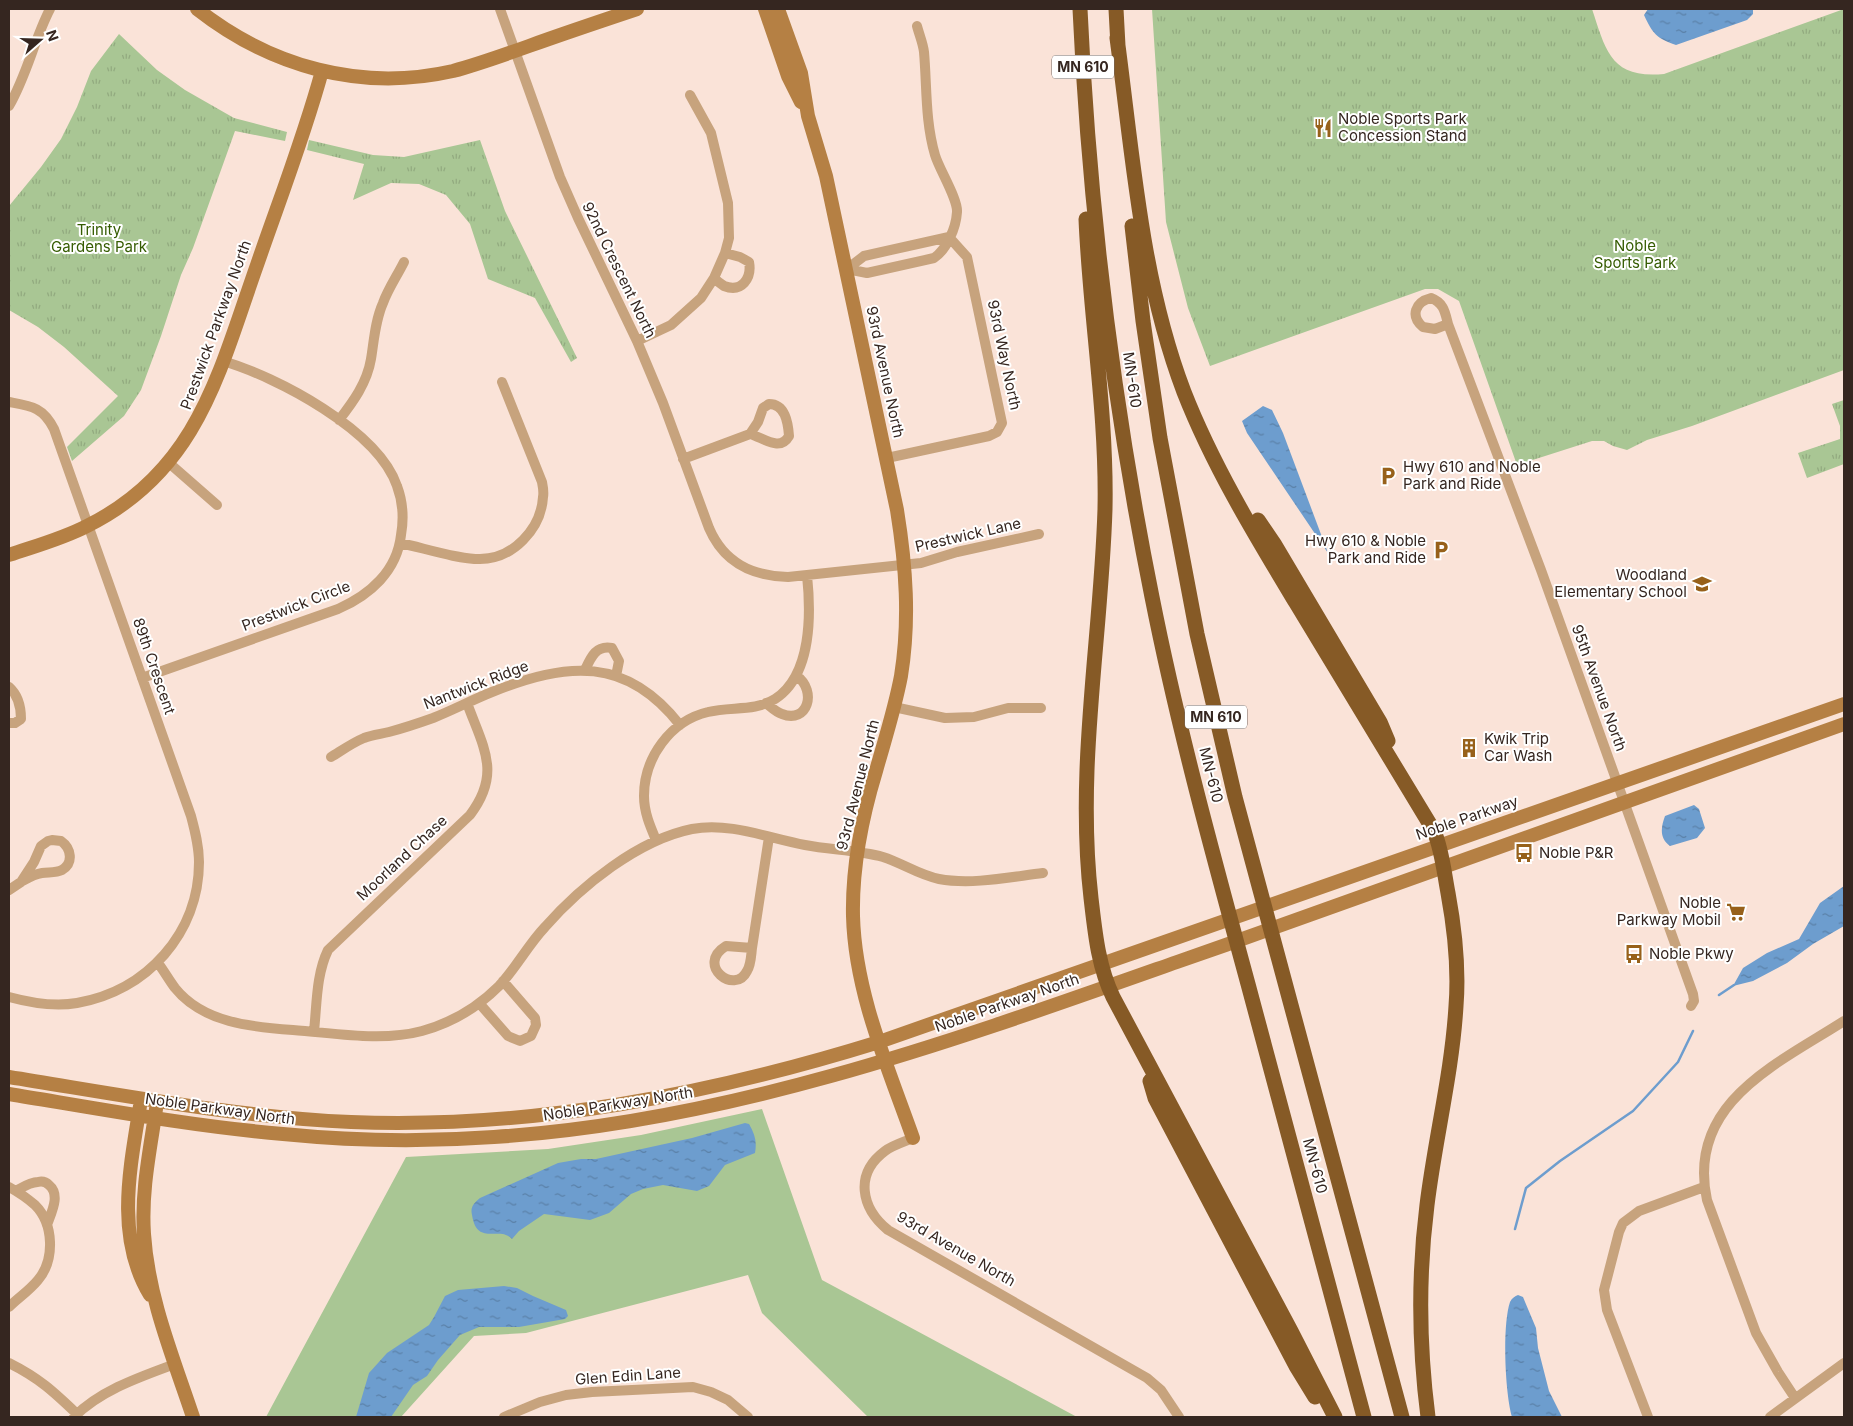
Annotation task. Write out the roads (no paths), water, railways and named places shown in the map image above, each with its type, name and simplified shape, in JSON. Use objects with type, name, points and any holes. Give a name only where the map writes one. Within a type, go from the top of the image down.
[{"type":"highway","name":"MN-610","points":[[1080,9],[1087,126],[1101,281],[1118,406],[1138,524],[1170,680],[1224,895],[1364,1417]]},
{"type":"highway","name":"MN-610","points":[[1116,9],[1129,196],[1146,339],[1168,484],[1197,634],[1235,797],[1402,1417]]},
{"type":"highway","points":[[1117,38],[1142,230],[1153,288],[1184,391],[1196,420],[1244,515],[1434,830],[1440,845],[1454,935],[1457,991],[1451,1050],[1422,1246],[1420,1335],[1428,1417]]},
{"type":"highway","points":[[1087,126],[1085,196],[1087,252],[1102,409],[1105,474],[1103,546],[1089,722],[1086,804],[1089,881],[1100,965],[1108,986],[1291,1330],[1335,1417]]},
{"type":"highway","points":[[1145,1057],[1155,1098],[1296,1366],[1328,1417]]},
{"type":"main road","points":[[197,9],[258,49],[291,62],[322,71],[372,77],[426,76],[467,67],[637,9]]},
{"type":"main road","name":"93rd Avenue North","points":[[765,9],[788,76],[808,116]]},
{"type":"main road","name":"93rd Avenue North","points":[[778,9],[801,72],[808,116],[826,176],[897,510],[905,565],[907,593],[906,627],[900,677],[885,744],[867,805],[854,879],[853,916],[856,954],[864,996],[913,1138]]},
{"type":"main road","name":"Prestwick Parkway North","points":[[9,555],[88,526],[129,500],[169,462],[188,437],[199,419],[223,361],[300,142],[322,71]]},
{"type":"main road","name":"Noble Parkway","points":[[1100,965],[1844,704]]},
{"type":"main road","points":[[1444,868],[1844,724]]},
{"type":"main road","name":"Noble Parkway North","points":[[9,1094],[251,1131],[328,1138],[412,1140],[504,1136],[576,1129],[656,1116],[793,1086],[886,1060],[995,1026],[1444,868]]},
{"type":"main road","name":"Noble Parkway North","points":[[9,1077],[242,1113],[343,1122],[448,1122],[508,1119],[581,1112],[662,1098],[786,1069],[879,1042],[1100,965]]},
{"type":"main road","points":[[141,1098],[128,1190],[129,1231],[135,1260],[143,1283],[154,1302]]},
{"type":"main road","points":[[158,1100],[147,1171],[143,1222],[144,1234],[154,1302],[193,1417]]},
{"type":"street","points":[[9,106],[50,9]]},
{"type":"street","name":"92nd Crescent North","points":[[500,9],[568,198],[637,341],[716,543]]},
{"type":"street","points":[[846,269],[867,273],[934,258],[942,253],[955,226],[957,209],[935,155],[926,107],[924,50],[917,26]]},
{"type":"street","points":[[637,341],[671,325],[687,312],[701,298],[714,278],[726,253],[730,223],[724,183],[711,133],[690,96]]},
{"type":"street","points":[[846,269],[864,256],[949,237]]},
{"type":"street","name":"93rd Way North","points":[[886,458],[989,436],[997,432],[1002,423],[967,257],[949,237]]},
{"type":"street","points":[[714,278],[724,286],[738,287],[745,283],[749,277],[751,270],[749,262],[726,253]]},
{"type":"street","points":[[339,420],[358,394],[366,378],[382,303],[404,262]]},
{"type":"street","name":"95th Avenue North","points":[[1448,324],[1524,524],[1618,784],[1693,994],[1694,1001],[1692,1006]]},
{"type":"street","name":"Prestwick Circle","points":[[142,678],[356,601],[372,590],[384,576],[394,559],[400,543],[403,522],[402,503],[397,484],[376,452],[339,420],[299,393],[240,366],[223,361]]},
{"type":"street","points":[[400,543],[481,559],[511,550],[524,540],[533,528],[540,513],[543,497],[542,482],[502,382]]},
{"type":"street","name":"89th Crescent","points":[[9,402],[35,408],[49,420],[191,816],[197,838],[199,861],[198,883],[193,906],[177,939],[158,963],[117,990],[97,998],[76,1003],[33,1003],[9,997]]},
{"type":"street","points":[[683,459],[750,434]]},
{"type":"street","points":[[169,462],[217,505]]},
{"type":"street","name":"Prestwick Lane","points":[[716,543],[727,556],[740,566],[755,573],[788,577],[922,563],[957,552],[1038,534]]},
{"type":"street","points":[[656,840],[646,814],[644,797],[649,764],[657,749],[667,736],[692,717],[721,709],[746,708],[766,703],[779,695],[797,676],[801,666],[808,625],[808,575]]},
{"type":"street","points":[[585,670],[594,652],[600,648],[612,648],[619,661],[616,676]]},
{"type":"street","name":"Nantwick Ridge","points":[[331,757],[364,738],[434,717],[494,691],[550,673],[585,670],[616,676],[641,688],[658,700],[680,725]]},
{"type":"street","points":[[766,703],[783,715],[792,716],[803,711],[809,695],[805,683],[797,676]]},
{"type":"street","points":[[9,687],[15,694],[21,710],[21,719],[15,723],[9,723]]},
{"type":"street","name":"Moorland Chase","points":[[314,1031],[319,976],[322,962],[328,950],[470,815],[485,791],[488,763],[467,703]]},
{"type":"street","points":[[894,707],[945,718],[974,717],[1008,708],[1041,708]]},
{"type":"street","points":[[158,963],[176,989],[193,1004],[212,1015],[233,1023],[255,1028],[376,1036],[399,1035],[421,1031],[442,1024],[479,1003],[503,981],[545,926],[597,878],[656,840],[695,828],[736,829],[805,845],[858,851],[883,857],[937,879],[964,880],[1043,873]]},
{"type":"street","points":[[752,948],[769,837]]},
{"type":"street","points":[[9,890],[31,876],[58,872],[66,867],[70,854],[64,843],[52,840],[44,843],[21,882]]},
{"type":"street","points":[[479,1003],[508,1036],[520,1041],[526,1040],[531,1036],[536,1025],[535,1018],[503,981]]},
{"type":"street","points":[[1796,1398],[1768,1356],[1756,1333],[1711,1214],[1704,1188],[1704,1163],[1710,1135],[1720,1116],[1732,1100],[1751,1082],[1844,1021]]},
{"type":"street","name":"93rd Avenue North","points":[[913,1138],[886,1150],[868,1170],[865,1197],[877,1221],[888,1230],[1148,1378],[1161,1390],[1179,1417]]},
{"type":"street","points":[[12,1189],[40,1181],[47,1183],[53,1189],[55,1196],[54,1204],[47,1225]]},
{"type":"street","points":[[1648,1417],[1607,1310],[1604,1290],[1606,1280],[1619,1232],[1630,1216],[1704,1188]]},
{"type":"street","points":[[9,1307],[39,1280],[50,1255],[47,1225],[36,1205],[12,1189]]},
{"type":"street","points":[[9,1363],[34,1376],[48,1386],[75,1416],[106,1393],[175,1364]]},
{"type":"street","points":[[1770,1417],[1844,1363]]},
{"type":"street","name":"Glen Edin Lane","points":[[504,1417],[540,1402],[566,1395],[693,1387],[711,1392],[728,1400],[748,1417]]},
{"type":"water","points":[[1648,9],[1753,9],[1753,14],[1747,20],[1676,45],[1659,37],[1653,31],[1644,15]]},
{"type":"water","points":[[1263,406],[1272,410],[1283,433],[1328,553],[1247,433],[1242,421]]},
{"type":"water","points":[[1694,805],[1699,809],[1705,828],[1697,838],[1670,846],[1666,843],[1662,832],[1665,816]]},
{"type":"water","points":[[1844,886],[1844,926],[1813,944],[1787,963],[1753,981],[1733,986],[1743,968],[1767,953],[1799,939],[1820,903]]},
{"type":"water","points":[[745,1123],[749,1124],[754,1135],[756,1142],[755,1153],[725,1165],[709,1186],[697,1191],[663,1185],[643,1189],[631,1194],[609,1213],[590,1220],[544,1214],[519,1231],[512,1239],[507,1235],[484,1233],[475,1225],[472,1207],[480,1198],[558,1163],[581,1159],[596,1159],[692,1138]]},
{"type":"water","points":[[504,1286],[517,1288],[566,1310],[568,1316],[565,1319],[519,1327],[479,1327],[460,1335],[427,1376],[413,1385],[391,1417],[356,1417],[369,1373],[387,1353],[429,1325],[445,1296],[458,1290]]},
{"type":"water","points":[[1518,1295],[1523,1297],[1536,1328],[1538,1348],[1549,1391],[1562,1417],[1512,1417],[1506,1376],[1505,1343],[1510,1302]]},
{"type":"waterway","points":[[1719,995],[1734,985]]},
{"type":"waterway","points":[[1515,1229],[1526,1188],[1560,1161],[1633,1111],[1678,1062],[1693,1031]]},
{"type":"place","name":"Noble Sports Park Concession Stand","points":[[1323,128]]},
{"type":"place","name":"Hwy 610 and Noble Park and Ride","points":[[1388,476]]},
{"type":"place","name":"Hwy 610 & Noble Park and Ride","points":[[1441,550]]},
{"type":"place","name":"Woodland Elementary School","points":[[1702,584]]},
{"type":"place","name":"Kwik Trip Car Wash","points":[[1469,748]]},
{"type":"place","name":"Noble P&R","points":[[1524,853]]},
{"type":"place","name":"Noble Parkway Mobil","points":[[1736,912]]},
{"type":"place","name":"Noble Pkwy","points":[[1634,954]]},
{"type":"park label","name":"Trinity Gardens Park","points":[[99,238]]},
{"type":"park label","name":"Noble Sports Park","points":[[1635,254]]}]
